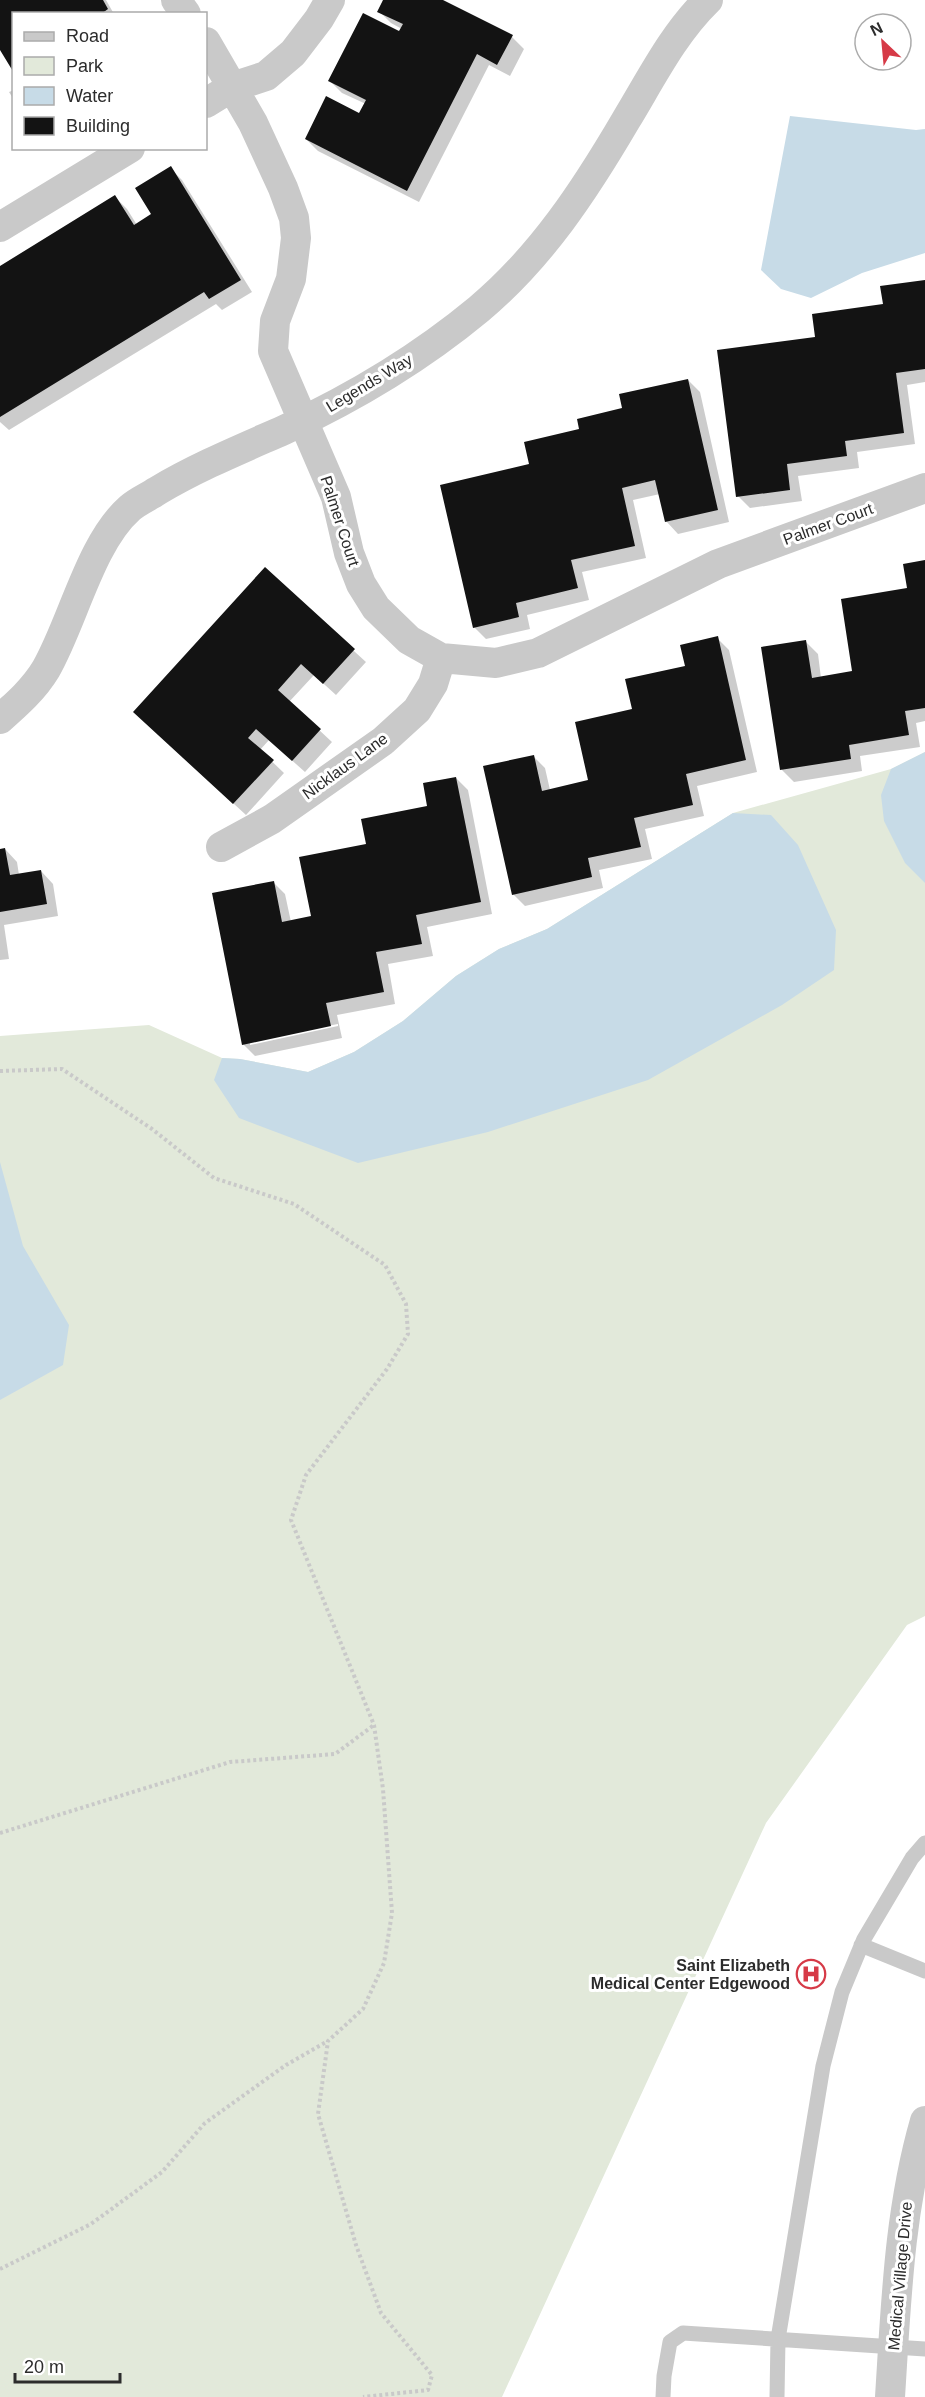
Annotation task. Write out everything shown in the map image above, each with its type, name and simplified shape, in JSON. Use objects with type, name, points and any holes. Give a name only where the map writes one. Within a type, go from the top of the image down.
[{"type":"street","points":[[207,102],[232,87],[266,76],[293,53],[330,0]]},
{"type":"street","name":"Legends Way","points":[[0,719],[25,697],[46,669],[109,532],[131,507],[178,478],[364,390],[440,340],[481,308],[533,256],[558,226],[601,163],[676,36],[708,0]]},
{"type":"street","name":"Palmer Court","points":[[207,44],[253,123],[294,218],[296,238],[291,279],[275,321],[273,351],[336,497],[349,553],[361,584],[376,608],[409,640],[441,658],[496,663],[538,653],[718,564],[925,488]]},
{"type":"street","points":[[0,227],[127,150]]},
{"type":"street","name":"Nicklaus Lane","points":[[221,847],[272,819],[383,741],[417,710],[433,684],[441,658]]},
{"type":"street","name":"Medical Village Drive","points":[[890,2397],[906,2200],[913,2162],[925,2121]]},
{"type":"lane","points":[[777,2397],[778,2339],[824,2066],[842,1992],[861,1945],[912,1858],[925,1843]]},
{"type":"lane","points":[[861,1945],[925,1971]]},
{"type":"lane","points":[[663,2397],[670,2342],[683,2333],[925,2349]]},
{"type":"path","points":[[0,1071],[62,1069],[152,1129],[214,1178],[294,1204],[385,1266],[406,1304],[408,1334],[387,1369],[306,1474],[291,1520],[374,1725],[383,1789],[392,1913],[384,1963],[363,2009],[328,2041],[286,2065],[205,2122],[162,2172],[91,2224],[0,2269]]},
{"type":"path","points":[[0,1833],[230,1761],[335,1754],[374,1725]]},
{"type":"path","points":[[328,2041],[318,2114],[356,2245],[381,2313],[432,2375],[428,2390],[363,2397]]},
{"type":"green space","points":[[925,752],[925,1616],[907,1625],[766,1823],[502,2397],[0,2397],[0,1036],[149,1025],[222,1058],[240,1059],[308,1072],[354,1052],[403,1021],[456,976],[499,949],[547,929],[733,813],[891,769]]},
{"type":"water","points":[[790,116],[916,130],[925,129],[925,253],[862,273],[811,298],[781,289],[761,270]]},
{"type":"water","points":[[925,752],[925,883],[905,863],[884,821],[881,795],[891,769]]},
{"type":"water","points":[[733,813],[771,815],[798,845],[836,930],[834,970],[782,1005],[648,1080],[488,1132],[358,1163],[239,1118],[214,1080],[222,1058],[240,1059],[308,1072],[354,1052],[403,1021],[456,976],[499,949],[547,929]]},
{"type":"water","points":[[0,1162],[23,1246],[69,1325],[63,1365],[0,1400]]},
{"type":"building","points":[[0,0],[103,0],[108,9],[104,12],[12,12],[12,70],[0,50]]},
{"type":"building","points":[[383,0],[443,0],[513,35],[497,65],[477,54],[407,191],[305,139],[326,96],[359,113],[366,100],[328,81],[363,13],[399,31],[403,24],[377,12]]},
{"type":"building","points":[[171,166],[241,280],[209,299],[204,292],[0,417],[0,266],[115,195],[134,225],[151,214],[135,188]]},
{"type":"building","points":[[925,280],[925,369],[896,373],[904,433],[845,441],[847,456],[787,464],[790,490],[736,497],[717,350],[815,337],[812,314],[883,304],[880,286]]},
{"type":"building","points":[[688,379],[718,510],[665,522],[655,480],[622,488],[635,546],[571,560],[578,588],[516,603],[519,617],[473,628],[440,485],[529,464],[524,442],[579,429],[577,419],[622,408],[619,394]]},
{"type":"building","points":[[925,560],[925,708],[905,711],[909,735],[849,745],[851,759],[780,770],[761,647],[806,640],[812,678],[852,671],[841,599],[907,588],[903,564]]},
{"type":"building","points":[[265,567],[355,649],[323,684],[301,664],[278,690],[321,729],[292,761],[256,729],[248,738],[274,760],[233,804],[133,712]]},
{"type":"building","points":[[718,636],[746,760],[686,774],[693,805],[634,818],[641,847],[588,858],[592,877],[512,895],[483,766],[534,755],[542,791],[588,780],[575,722],[632,709],[625,679],[685,666],[680,645]]},
{"type":"building","points":[[456,777],[481,902],[416,915],[422,944],[376,952],[384,992],[326,1003],[331,1026],[242,1045],[212,893],[274,881],[282,922],[311,916],[299,857],[366,844],[361,819],[427,806],[423,783]]},
{"type":"building","points":[[5,848],[10,875],[41,870],[47,904],[0,912],[0,849]]},
{"type":"place","name":"Saint Elizabeth Medical Center Edgewood","points":[[811,1974]]}]
